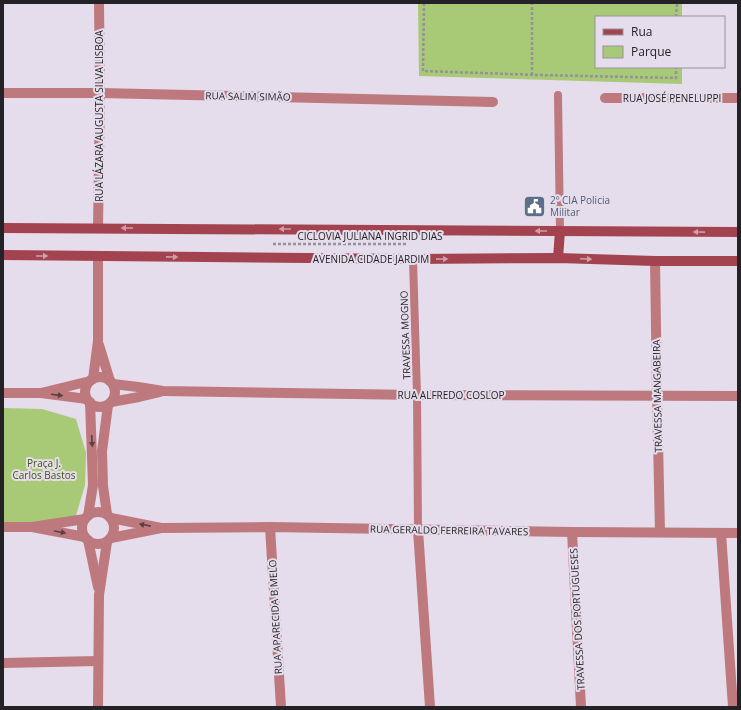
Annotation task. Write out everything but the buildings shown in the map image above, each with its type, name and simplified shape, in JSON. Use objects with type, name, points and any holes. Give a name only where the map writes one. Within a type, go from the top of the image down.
[{"type":"main road","points":[[3,228],[738,232]]},
{"type":"main road","points":[[558,258],[560,231]]},
{"type":"main road","name":"AVENIDA CIDADE JARDIM","points":[[3,256],[413,259],[558,258],[738,261]]},
{"type":"street","name":"RUA LÁZARA AUGUSTA SILVA LISBOA","points":[[98,228],[100,93],[99,3]]},
{"type":"street","name":"RUA SALIM SIMÃO","points":[[3,93],[100,93],[493,102]]},
{"type":"street","name":"RUA JOSÉ PENELUPPI","points":[[605,98],[738,98]]},
{"type":"street","points":[[98,256],[98,341],[92,380],[87,385],[86,390],[89,401],[93,485],[86,518],[82,528],[86,538],[99,595]]},
{"type":"street","name":"TRAVESSA MANGABEIRA","points":[[655,260],[660,532]]},
{"type":"street","points":[[98,341],[115,393],[114,398],[110,403],[102,451],[103,486],[109,516],[114,523],[114,533],[109,540],[99,595],[98,707]]},
{"type":"street","points":[[41,393],[102,377],[111,382],[163,391]]},
{"type":"street","points":[[3,393],[41,393],[89,401],[94,405],[103,406],[110,403],[163,391]]},
{"type":"street","name":"RUA ALFREDO COSLOP","points":[[163,391],[417,395],[738,396]]},
{"type":"street","points":[[3,527],[32,527],[86,518],[92,513],[102,512],[109,516],[161,528]]},
{"type":"street","points":[[32,527],[86,538],[92,543],[97,544],[102,544],[109,540],[161,528]]},
{"type":"street","name":"RUA GERALDO FERREIRA TAVARES","points":[[161,528],[270,527],[738,533]]},
{"type":"street","name":"RUA APARECIDA B MELO","points":[[270,527],[280,707]]},
{"type":"street","points":[[418,530],[430,707]]},
{"type":"street","name":"TRAVESSA DOS PORTUGUESES","points":[[572,532],[581,707]]},
{"type":"street","points":[[721,533],[733,707]]},
{"type":"street","points":[[3,663],[98,661]]},
{"type":"lane","points":[[558,95],[560,231]]},
{"type":"lane","name":"TRAVESSA MOGNO","points":[[413,259],[417,395],[418,530]]},
{"type":"path","points":[[424,3],[423,71],[676,78],[676,68]]},
{"type":"path","points":[[532,3],[532,75]]},
{"type":"path","points":[[676,16],[677,3]]},
{"type":"path","name":"CICLOVIA JULIANA INGRID DIAS","points":[[273,244],[408,244]]},
{"type":"green space","points":[[418,3],[682,3],[682,16],[595,16],[595,68],[682,68],[682,84],[419,76]]},
{"type":"green space","name":"Praça J. Carlos Bastos","points":[[3,408],[42,409],[76,419],[86,453],[85,485],[75,519],[28,523],[3,522]]},
{"type":"place","name":"2º CIA Policia Militar","points":[[534,206]]}]
